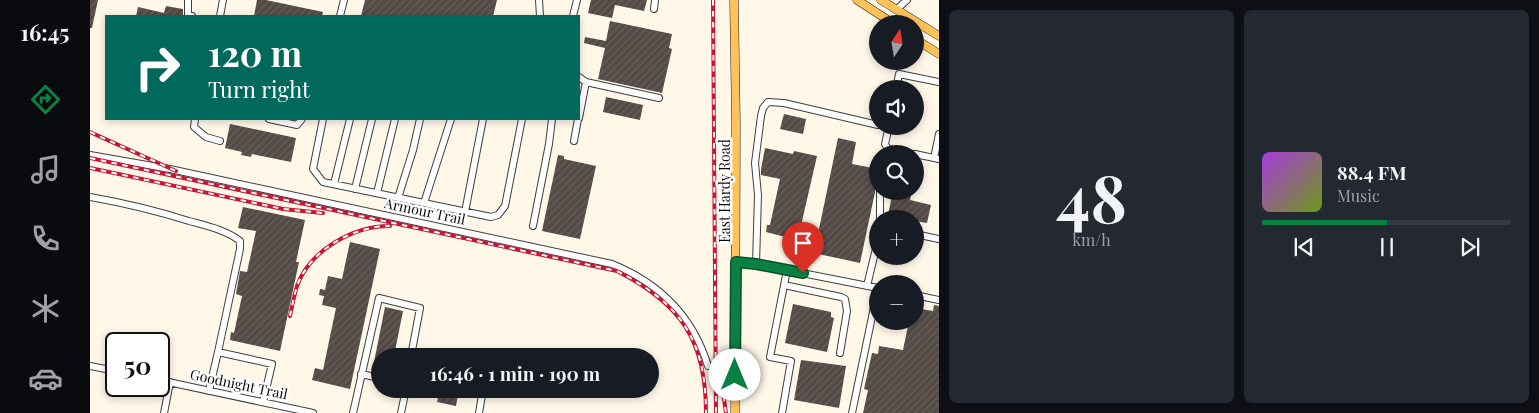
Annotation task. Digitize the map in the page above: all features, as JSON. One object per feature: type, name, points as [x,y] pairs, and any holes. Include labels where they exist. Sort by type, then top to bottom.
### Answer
[{"type":"main road","name":"East Hardy Road","points":[[734,0],[735,413]]},
{"type":"main road","points":[[857,0],[880,15]]},
{"type":"main road","points":[[882,0],[939,36]]},
{"type":"main road","points":[[894,15],[897,9]]},
{"type":"main road","points":[[924,45],[939,54]]},
{"type":"street","points":[[188,0],[188,15]]},
{"type":"street","points":[[220,15],[223,0]]},
{"type":"street","points":[[340,15],[344,0]]},
{"type":"street","points":[[538,0],[538,15]]},
{"type":"street","points":[[573,15],[577,0]]},
{"type":"street","points":[[654,9],[656,0]]},
{"type":"street","points":[[897,9],[907,0]]},
{"type":"street","points":[[898,80],[899,74],[939,82]]},
{"type":"street","points":[[580,78],[586,82],[659,98]]},
{"type":"street","points":[[580,113],[586,82]]},
{"type":"street","points":[[756,264],[758,194],[755,163],[763,108],[768,102],[784,103],[869,123]]},
{"type":"street","points":[[195,120],[194,127],[206,137],[220,141]]},
{"type":"street","points":[[274,120],[297,125],[301,120]]},
{"type":"street","points":[[323,120],[314,169],[324,182],[492,217],[498,215],[505,206],[522,120]]},
{"type":"street","points":[[334,184],[350,120]]},
{"type":"street","points":[[355,189],[372,120]]},
{"type":"street","points":[[377,193],[395,120]]},
{"type":"street","points":[[398,198],[413,150],[420,120]]},
{"type":"street","points":[[424,203],[451,120]]},
{"type":"street","points":[[465,212],[483,120]]},
{"type":"street","points":[[533,226],[552,120]]},
{"type":"street","points":[[574,141],[579,120]]},
{"type":"street","points":[[924,156],[937,158],[939,134]]},
{"type":"street","name":"Armour Trail","points":[[90,155],[170,169],[612,264],[646,281],[670,301],[693,330],[708,366]]},
{"type":"street","points":[[90,197],[126,204],[214,228],[240,241],[240,249],[209,391]]},
{"type":"street","points":[[924,236],[939,239]]},
{"type":"street","points":[[736,262],[756,264],[868,286],[873,265]]},
{"type":"street","points":[[782,413],[791,361],[770,357],[787,270]]},
{"type":"street","points":[[784,285],[845,299],[847,311],[840,353]]},
{"type":"street","points":[[924,297],[939,300]]},
{"type":"street","points":[[353,413],[379,298],[420,308],[413,348]]},
{"type":"street","points":[[852,413],[869,330]]},
{"type":"street","points":[[218,352],[272,364],[263,402]]},
{"type":"street","points":[[90,366],[105,369]]},
{"type":"street","points":[[361,374],[371,376]]},
{"type":"street","name":"Goodnight Trail","points":[[170,382],[263,402],[294,411],[313,413]]},
{"type":"street","points":[[164,413],[167,397]]},
{"type":"street","points":[[401,413],[404,398]]},
{"type":"street","points":[[479,413],[482,398]]},
{"type":"building","points":[[90,0],[98,0],[92,28],[90,28]]},
{"type":"building","points":[[257,0],[266,0],[323,12],[322,15],[254,15]]},
{"type":"building","points":[[365,0],[497,0],[493,15],[361,15]]},
{"type":"building","points":[[591,0],[647,0],[644,11],[615,5],[612,18],[588,13]]},
{"type":"building","points":[[166,6],[183,9],[183,15],[136,15],[138,7],[164,13]]},
{"type":"building","points":[[610,21],[672,34],[669,48],[672,49],[662,93],[598,79],[605,48],[584,43],[585,37],[606,41]]},
{"type":"building","points":[[606,97],[643,105],[640,120],[603,112]]},
{"type":"building","points":[[784,114],[806,119],[803,134],[780,129]]},
{"type":"building","points":[[230,124],[296,138],[291,162],[252,154],[251,157],[241,155],[242,152],[225,148]]},
{"type":"building","points":[[838,138],[856,142],[852,164],[869,167],[869,200],[873,200],[871,210],[869,210],[869,220],[860,263],[814,253]]},
{"type":"building","points":[[765,148],[793,154],[794,151],[817,156],[800,230],[803,231],[801,241],[766,232],[767,225],[770,225],[780,179],[761,175]]},
{"type":"building","points":[[558,155],[564,156],[564,159],[596,166],[580,239],[542,231]]},
{"type":"building","points":[[891,200],[910,200],[931,205],[927,223],[924,222],[924,210],[889,210]]},
{"type":"building","points":[[243,207],[305,220],[296,262],[299,262],[280,351],[230,340],[231,332],[234,333],[242,296],[236,294],[240,271],[247,272],[256,231],[238,228]]},
{"type":"building","points":[[350,242],[380,249],[350,389],[312,380],[315,368],[323,370],[336,308],[322,305],[324,296],[319,295],[320,289],[325,290],[328,276],[342,279]]},
{"type":"building","points":[[793,304],[831,312],[831,317],[834,318],[827,352],[785,343]]},
{"type":"building","points":[[934,305],[939,306],[939,413],[863,413],[868,390],[864,389],[872,353],[878,354],[879,346],[903,350],[907,330],[924,330],[924,310],[933,311]]},
{"type":"building","points":[[385,307],[403,311],[396,348],[377,348]]},
{"type":"building","points":[[801,360],[846,366],[839,408],[794,400]]},
{"type":"building","points":[[438,398],[457,398],[456,406],[437,402]]},
{"type":"railway","points":[[713,0],[716,413]]},
{"type":"railway","points":[[90,132],[176,171]]},
{"type":"railway","points":[[90,158],[617,271],[658,297],[686,327],[695,345],[701,365],[705,387],[706,413]]},
{"type":"railway","points":[[90,168],[283,209],[323,213]]},
{"type":"railway","points":[[290,316],[297,286],[303,273],[322,251],[348,235],[362,230],[390,226]]},
{"type":"railway","points":[[722,385],[726,413]]},
{"type":"route","points":[[735,375],[736,262],[803,273]]}]
